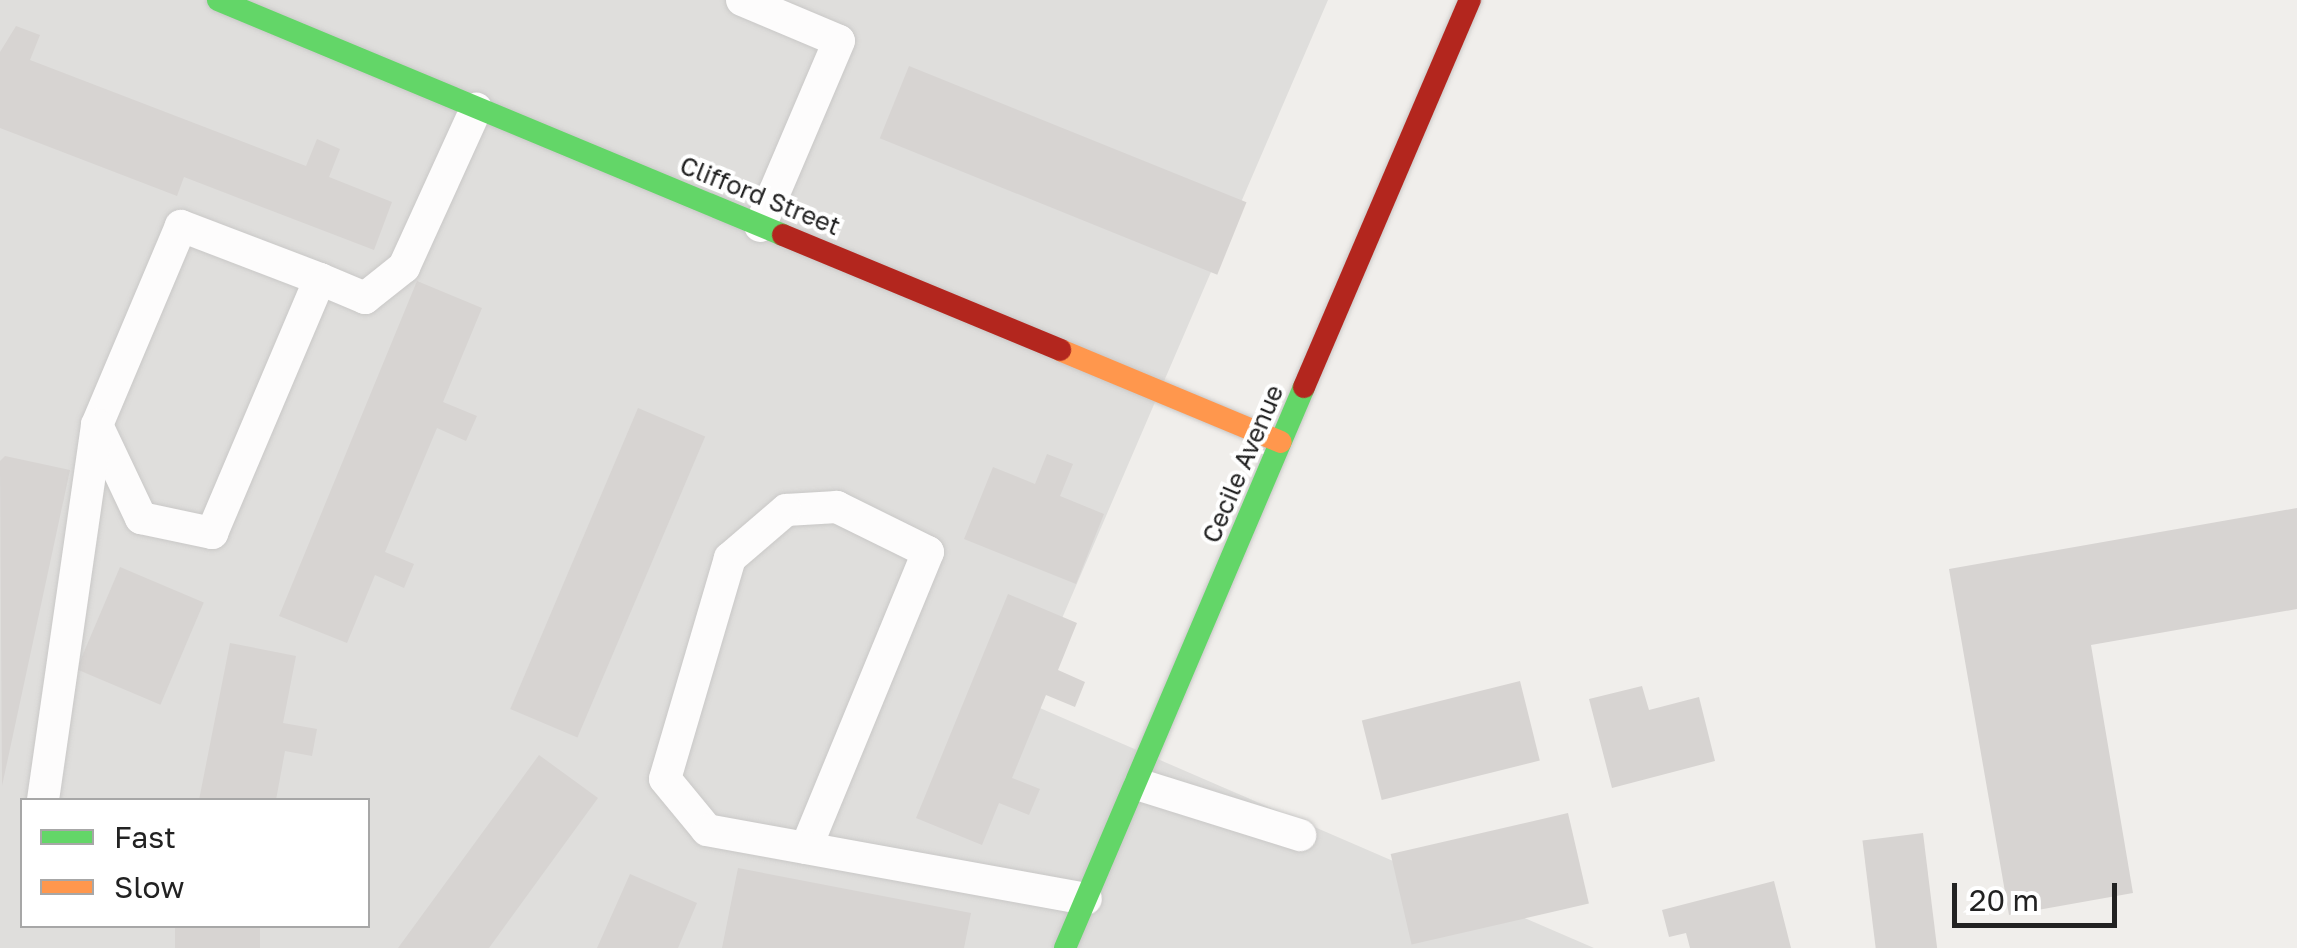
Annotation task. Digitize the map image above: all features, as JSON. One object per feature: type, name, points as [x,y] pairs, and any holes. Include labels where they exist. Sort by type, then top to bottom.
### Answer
[{"type":"street","name":"Clifford Street","points":[[218,0],[1281,442]]},
{"type":"street","name":"Cecile Avenue","points":[[1066,948],[1140,785],[1470,0]]},
{"type":"lane","points":[[291,33],[305,0]]},
{"type":"lane","points":[[742,0],[838,41],[760,226]]},
{"type":"lane","points":[[42,798],[97,426],[181,226],[365,298],[404,267],[476,109]]},
{"type":"lane","points":[[97,426],[141,518],[212,533],[320,279]]},
{"type":"lane","points":[[806,848],[928,552],[837,506],[786,510],[730,558],[665,779],[707,830],[1086,899]]},
{"type":"lane","points":[[1140,785],[1300,836]]},
{"type":"shaded area","points":[[0,0],[1328,0],[1026,702],[1594,948],[0,948]]},
{"type":"building","points":[[16,26],[40,35],[30,60],[306,166],[317,139],[340,149],[329,177],[392,202],[374,250],[184,177],[177,196],[0,128],[0,52]]},
{"type":"building","points":[[909,66],[1246,202],[1217,275],[880,138]]},
{"type":"building","points":[[417,281],[482,308],[443,402],[477,416],[466,441],[437,428],[385,552],[414,564],[404,588],[375,575],[347,643],[279,616]]},
{"type":"building","points":[[638,408],[705,437],[577,738],[510,709]]},
{"type":"building","points":[[1047,454],[1073,464],[1060,496],[1104,514],[1076,584],[964,539],[993,467],[1035,484]]},
{"type":"building","points":[[5,456],[70,470],[2,786],[0,461]]},
{"type":"building","points":[[2297,508],[2297,609],[2091,645],[2133,893],[2009,915],[1949,569]]},
{"type":"building","points":[[120,567],[204,603],[160,705],[77,669]]},
{"type":"building","points":[[1008,594],[1077,623],[1058,670],[1085,682],[1075,707],[1046,695],[1012,778],[1040,789],[1029,815],[999,803],[982,845],[916,818]]},
{"type":"building","points":[[230,643],[296,656],[283,723],[317,729],[312,756],[285,751],[276,798],[199,798]]},
{"type":"building","points":[[1520,681],[1540,761],[1382,800],[1362,720]]},
{"type":"building","points":[[1642,686],[1649,710],[1699,697],[1715,761],[1612,788],[1589,699]]},
{"type":"building","points":[[539,755],[598,798],[489,948],[398,948]]},
{"type":"building","points":[[1568,813],[1589,904],[1412,945],[1391,854]]},
{"type":"building","points":[[1923,833],[1937,948],[1876,948],[1862,840]]},
{"type":"building","points":[[738,868],[971,913],[964,948],[722,948]]},
{"type":"building","points":[[630,874],[697,903],[678,948],[597,948]]},
{"type":"building","points":[[1774,881],[1791,948],[1690,948],[1686,933],[1669,937],[1662,910]]},
{"type":"building","points":[[175,928],[260,928],[260,948],[175,948]]},
{"type":"traffic: fast","points":[[218,0],[783,235]]},
{"type":"traffic: fast","points":[[1065,948],[1304,387]]},
{"type":"traffic: slow","points":[[1060,350],[1281,442]]},
{"type":"traffic: jam","points":[[1304,387],[1470,0]]},
{"type":"traffic: jam","points":[[783,235],[1060,350]]}]
